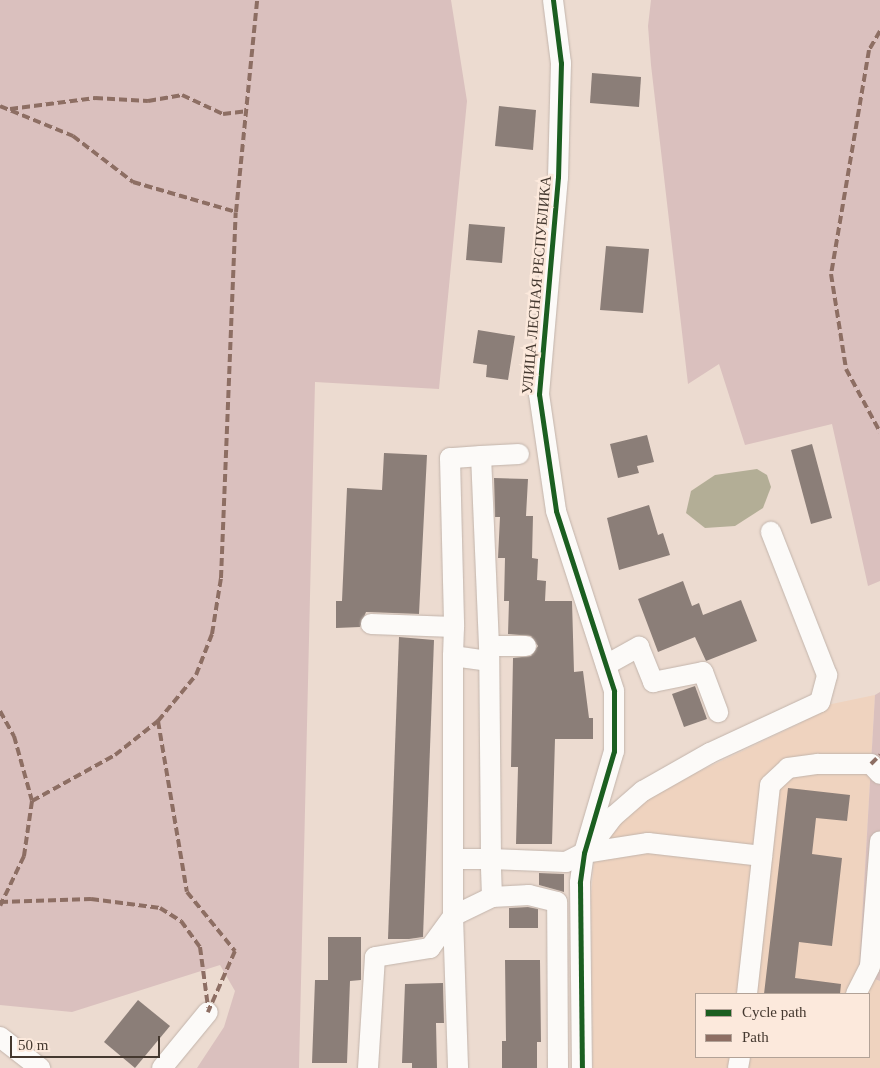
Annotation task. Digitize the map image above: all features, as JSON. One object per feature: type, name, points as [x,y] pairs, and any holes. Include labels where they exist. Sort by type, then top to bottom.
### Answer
[{"type":"street","name":"УЛИЦА ЛЕСНАЯ РЕСПУБЛИКА","points":[[553,0],[561,63],[558,178],[539,394],[556,511],[614,691],[614,751],[584,853],[580,884],[582,1068]]},
{"type":"street","points":[[458,1068],[453,916],[454,627],[450,458],[518,454]]},
{"type":"street","points":[[481,456],[489,654],[492,897]]},
{"type":"street","points":[[584,853],[614,816],[643,792],[710,752],[820,702],[826,675],[771,532]]},
{"type":"street","points":[[371,624],[454,627]]},
{"type":"street","points":[[453,656],[489,654],[526,646]]},
{"type":"street","points":[[606,664],[639,647],[653,682],[703,672],[718,712]]},
{"type":"street","points":[[747,993],[770,785],[788,768],[871,764],[880,774]]},
{"type":"street","points":[[856,993],[870,966],[880,841]]},
{"type":"street","points":[[453,859],[566,862],[584,853],[648,843],[762,856]]},
{"type":"street","points":[[368,1068],[376,957],[430,948],[453,916],[492,897],[529,895],[557,902],[558,1068]]},
{"type":"street","points":[[162,1068],[208,1012]]},
{"type":"street","points":[[0,1036],[40,1068]]},
{"type":"shaded area","points":[[0,0],[451,0],[467,101],[439,389],[315,382],[299,1068],[197,1068],[224,1027],[235,991],[220,965],[72,1012],[0,1005]]},
{"type":"shaded area","points":[[651,0],[880,0],[880,581],[868,586],[832,424],[745,445],[719,364],[688,384],[651,65],[648,26]]},
{"type":"shaded area","points":[[757,469],[767,475],[771,487],[763,508],[735,526],[705,528],[686,513],[691,491],[715,475]]},
{"type":"shaded area","points":[[880,692],[880,981],[859,973],[875,695]]},
{"type":"shaded area","points":[[875,695],[859,973],[880,981],[880,1068],[593,1068],[591,896],[594,863],[604,842],[620,822],[656,792],[799,724],[827,705]]},
{"type":"building","points":[[592,73],[641,77],[639,107],[590,103]]},
{"type":"building","points":[[499,106],[536,110],[533,150],[495,146]]},
{"type":"building","points":[[469,224],[505,227],[502,263],[466,260]]},
{"type":"building","points":[[606,246],[649,249],[643,313],[600,310]]},
{"type":"building","points":[[478,330],[515,336],[508,380],[486,377],[487,365],[473,363]]},
{"type":"building","points":[[647,435],[654,462],[637,466],[639,473],[618,478],[610,444]]},
{"type":"building","points":[[812,444],[832,518],[811,524],[791,450]]},
{"type":"building","points":[[384,453],[427,455],[419,614],[366,612],[360,627],[336,628],[336,601],[342,601],[347,488],[382,490]]},
{"type":"building","points":[[494,478],[528,479],[526,516],[533,516],[532,558],[538,559],[537,580],[546,581],[545,601],[572,601],[574,672],[583,671],[589,718],[593,718],[593,739],[555,739],[552,844],[516,844],[518,767],[511,767],[513,658],[531,656],[538,646],[531,636],[508,634],[509,601],[504,601],[505,558],[498,558],[500,517],[495,517]]},
{"type":"building","points":[[649,505],[658,535],[663,533],[670,555],[619,570],[607,518]]},
{"type":"building","points":[[683,581],[692,606],[699,603],[703,615],[741,600],[757,641],[706,661],[695,637],[658,652],[638,599]]},
{"type":"building","points":[[399,637],[434,640],[423,937],[388,939]]},
{"type":"building","points":[[695,686],[707,719],[684,727],[672,694]]},
{"type":"building","points":[[788,788],[850,795],[847,821],[816,818],[812,854],[842,858],[832,946],[799,942],[795,978],[841,984],[840,993],[764,993]]},
{"type":"building","points":[[539,873],[564,874],[564,892],[539,885]]},
{"type":"building","points":[[528,907],[538,909],[538,928],[509,928],[509,908]]},
{"type":"building","points":[[328,937],[361,937],[361,980],[350,981],[347,1063],[312,1063],[315,980],[328,980]]},
{"type":"building","points":[[505,960],[540,960],[541,1042],[537,1042],[537,1068],[502,1068],[502,1041],[506,1041]]},
{"type":"building","points":[[443,983],[444,1023],[436,1023],[437,1068],[412,1068],[412,1063],[402,1063],[405,984]]},
{"type":"building","points":[[138,1000],[170,1026],[135,1068],[104,1042]]},
{"type":"marked path","points":[[32,801],[115,755],[158,721],[196,675],[212,634],[221,578],[236,212],[257,0]]},
{"type":"marked path","points":[[880,31],[869,50],[831,274],[846,369],[880,432]]},
{"type":"marked path","points":[[10,109],[95,98],[148,101],[182,95],[223,114],[248,111]]},
{"type":"marked path","points":[[0,106],[73,136],[133,182],[236,212]]},
{"type":"marked path","points":[[0,711],[14,736],[32,801],[24,856],[0,906]]},
{"type":"marked path","points":[[158,721],[187,892],[235,951],[208,1012]]},
{"type":"marked path","points":[[871,764],[880,755]]},
{"type":"marked path","points":[[0,902],[91,899],[160,908],[181,921],[200,947],[208,1007]]},
{"type":"cycle path","points":[[553,0],[561,63],[558,177],[539,394],[556,511],[614,691],[614,751],[584,853],[580,883],[582,1068]]}]
